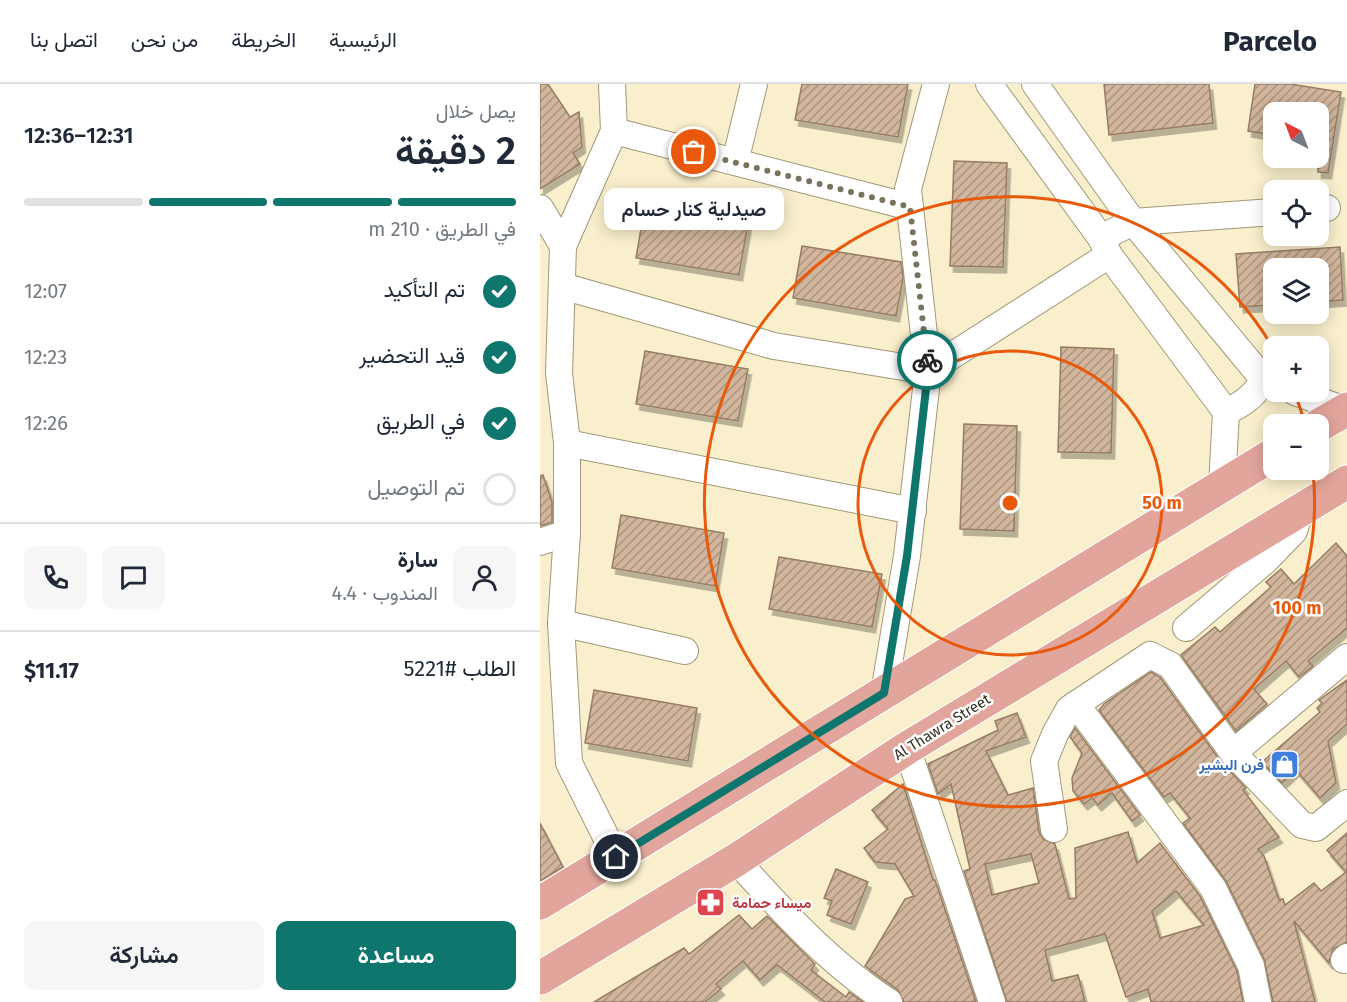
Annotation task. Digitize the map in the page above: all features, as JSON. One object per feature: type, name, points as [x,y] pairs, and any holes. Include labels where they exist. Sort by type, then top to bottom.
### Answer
[{"type":"main road","points":[[540,903],[1263,461]]},
{"type":"main road","name":"Al Thawra Street","points":[[540,978],[736,860],[907,748],[1347,482]]},
{"type":"street","points":[[552,246],[614,131],[612,84]]},
{"type":"street","points":[[735,162],[754,84]]},
{"type":"street","points":[[884,693],[913,511],[928,371],[908,189],[936,84]]},
{"type":"street","points":[[989,84],[1226,412],[1222,486]]},
{"type":"street","points":[[1035,84],[1134,222],[1263,375]]},
{"type":"street","points":[[614,131],[910,207]]},
{"type":"street","points":[[540,208],[562,285],[549,377],[567,443],[567,533],[561,623],[569,763],[616,857]]},
{"type":"street","points":[[562,285],[774,346],[928,371],[1105,247],[1134,222],[1263,213]]},
{"type":"street","points":[[1226,412],[1242,404],[1263,387]]},
{"type":"street","points":[[1313,402],[1337,415]]},
{"type":"street","points":[[567,443],[913,511]]},
{"type":"street","points":[[1186,628],[1266,560],[1294,531],[1301,509]]},
{"type":"street","points":[[540,542],[567,533]]},
{"type":"street","points":[[561,623],[685,651]]},
{"type":"street","points":[[1054,830],[1044,761],[1055,734],[1069,709],[1150,655],[1170,665],[1233,753],[1302,825],[1316,828],[1347,803]]},
{"type":"street","points":[[1233,753],[1347,657]]},
{"type":"street","points":[[1076,704],[1213,888],[1251,966],[1258,1002]]},
{"type":"street","points":[[907,748],[992,1002]]},
{"type":"street","points":[[736,860],[776,905],[854,980],[889,1002]]},
{"type":"building","points":[[540,84],[548,84],[570,117],[579,112],[582,147],[573,153],[580,164],[540,189]]},
{"type":"building","points":[[802,84],[908,84],[898,137],[795,120]]},
{"type":"building","points":[[1104,84],[1209,84],[1213,123],[1109,135]]},
{"type":"building","points":[[1255,84],[1290,84],[1341,92],[1329,167],[1329,102],[1263,102],[1263,133],[1248,131]]},
{"type":"building","points":[[954,161],[1007,163],[1003,267],[950,266]]},
{"type":"building","points":[[1318,168],[1329,168],[1328,173],[1318,172]]},
{"type":"building","points":[[645,205],[748,223],[739,275],[636,258]]},
{"type":"building","points":[[802,246],[901,262],[903,278],[896,316],[793,298]]},
{"type":"building","points":[[1340,247],[1343,300],[1329,301],[1329,258],[1263,258],[1263,306],[1240,307],[1236,254]]},
{"type":"building","points":[[1061,347],[1114,349],[1111,453],[1058,452]]},
{"type":"building","points":[[645,351],[748,369],[738,421],[636,404]]},
{"type":"building","points":[[964,424],[1017,426],[1014,531],[960,529]]},
{"type":"building","points":[[543,475],[552,502],[552,522],[540,526],[540,476]]},
{"type":"building","points":[[621,515],[724,533],[715,586],[612,568]]},
{"type":"building","points":[[1336,543],[1347,556],[1347,628],[1308,661],[1313,666],[1299,677],[1286,661],[1254,689],[1267,704],[1236,731],[1181,655],[1215,627],[1220,632],[1271,587],[1266,582],[1281,569],[1294,584]]},
{"type":"building","points":[[779,557],[882,574],[872,627],[769,609]]},
{"type":"building","points":[[1151,672],[1160,677],[1221,762],[1246,788],[1243,790],[1279,837],[1258,849],[1264,856],[1279,900],[1283,899],[1285,905],[1314,883],[1321,891],[1346,872],[1327,850],[1347,833],[1347,942],[1333,949],[1329,963],[1294,921],[1315,1002],[1273,1002],[1264,959],[1226,881],[1183,823],[1190,818],[1170,793],[1164,797],[1099,710],[1104,704]]},
{"type":"building","points":[[1347,680],[1347,724],[1328,741],[1336,783],[1320,798],[1296,770],[1282,783],[1262,762],[1320,712],[1317,708],[1322,703],[1319,700]]},
{"type":"building","points":[[594,690],[697,708],[688,761],[585,743]]},
{"type":"building","points":[[1017,713],[1026,737],[986,751],[1008,795],[1033,788],[1039,832],[1043,839],[1055,844],[1069,899],[1076,898],[1075,848],[1128,832],[1137,863],[1160,843],[1200,896],[1237,971],[1243,1002],[1151,1002],[1148,989],[1126,997],[1105,934],[1045,950],[1052,981],[1078,975],[1085,1002],[1007,1002],[964,871],[970,869],[951,784],[938,794],[928,764],[998,730],[995,721]],"holes":[[[1031,854],[1039,883],[992,895],[985,864]],[[1176,891],[1204,925],[1160,938],[1152,911]]]},
{"type":"building","points":[[1075,728],[1140,815],[1132,821],[1112,793],[1098,805],[1092,798],[1084,804],[1073,791],[1072,778],[1082,753],[1070,737]]},
{"type":"building","points":[[903,784],[933,880],[935,880],[976,1002],[904,1002],[898,990],[865,966],[905,899],[914,896],[895,864],[875,862],[864,848],[888,829],[872,810]]},
{"type":"building","points":[[540,823],[563,867],[540,881]]},
{"type":"building","points":[[836,869],[868,882],[851,924],[827,915],[832,901],[824,898]]},
{"type":"building","points":[[739,915],[752,929],[767,916],[815,964],[811,970],[846,997],[849,992],[863,1002],[825,1002],[777,965],[760,980],[743,961],[716,984],[721,989],[705,1002],[594,1002],[684,948],[689,954]]},
{"type":"way so far","points":[[694,152],[910,207],[927,360]]},
{"type":"place","name":"صيدلية كنار حسام","points":[[694,152]]},
{"type":"place","name":"فرن البشير","points":[[1285,765]]},
{"type":"place","name":"ميساء حمامة","points":[[711,903]]},
{"type":"route","points":[[616,857],[884,693],[913,511],[928,371],[927,360]]}]
